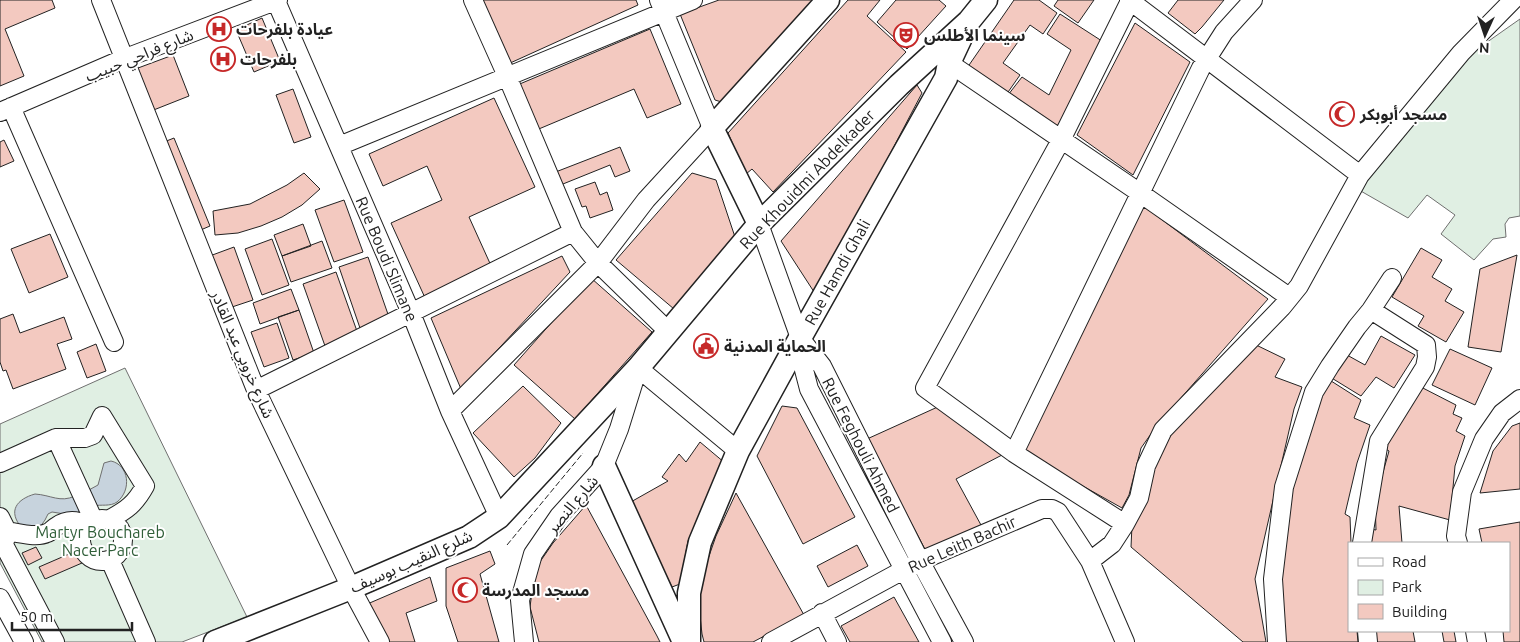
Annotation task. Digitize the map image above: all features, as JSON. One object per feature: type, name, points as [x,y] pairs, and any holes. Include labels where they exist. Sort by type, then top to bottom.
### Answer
[{"type":"main road","points":[[759,224],[712,128],[828,0]]},
{"type":"main road","name":"Rue Khouidmi Abdelkader","points":[[638,368],[759,224],[899,85],[969,21],[986,0]]},
{"type":"main road","name":"Rue Hamdi Ghali","points":[[689,642],[689,593],[700,542],[738,451],[946,78],[949,63],[969,21]]},
{"type":"main road","name":"شلرع النقيب بوسيف","points":[[215,642],[251,635],[351,588],[469,537],[499,517],[638,368]]},
{"type":"main road","points":[[604,466],[684,642]]},
{"type":"street","name":"شارع خروبي عبد القادر","points":[[101,0],[256,390],[351,588],[380,642]]},
{"type":"street","name":"شارع فراحي حبيب","points":[[6,110],[123,59],[277,0]]},
{"type":"street","name":"Rue Boudi Slimane","points":[[277,0],[450,411],[499,517]]},
{"type":"street","points":[[473,0],[573,232],[598,263],[669,332]]},
{"type":"street","points":[[339,146],[507,76],[661,6],[693,0]]},
{"type":"street","points":[[1126,524],[1014,453],[926,388],[1061,140],[1129,0],[1360,175]]},
{"type":"street","points":[[1014,453],[1207,59],[1224,32],[1253,0]]},
{"type":"street","points":[[1125,642],[1090,562],[1112,544],[1126,524],[1139,498],[1146,466],[1163,430],[1282,307],[1299,286],[1360,175],[1461,53],[1513,0]]},
{"type":"street","points":[[450,411],[598,263],[646,200],[712,128],[661,6]]},
{"type":"street","points":[[949,63],[1289,297]]},
{"type":"street","points":[[6,110],[114,342]]},
{"type":"street","points":[[759,224],[800,338]]},
{"type":"street","points":[[256,390],[573,232]]},
{"type":"street","points":[[1277,642],[1273,578],[1284,487],[1314,392],[1392,278]]},
{"type":"street","points":[[1362,542],[1379,441],[1425,367],[1427,357],[1426,346],[1371,310]]},
{"type":"street","name":"Rue Feghouli Ahmed","points":[[800,338],[822,366],[920,561],[964,642]]},
{"type":"street","name":"Rue Feghouli Ahmed","points":[[800,338],[803,366],[809,388],[942,642]]},
{"type":"street","points":[[638,368],[738,451]]},
{"type":"street","name":"شارع النصر","points":[[524,642],[520,600],[533,554],[559,516],[604,466],[619,429],[638,368]]},
{"type":"street","points":[[1458,542],[1456,536],[1462,492],[1484,439],[1502,413],[1520,399]]},
{"type":"street","points":[[0,463],[56,438],[85,438],[93,435],[102,416],[145,486],[137,500],[103,520],[83,531],[81,545],[84,552],[96,561],[110,560],[117,556],[121,550],[123,536],[103,520],[70,467],[56,438]]},
{"type":"street","name":"Rue Leith Bachir","points":[[771,642],[920,561],[1042,509],[1052,509],[1058,512],[1090,562]]},
{"type":"street","points":[[55,642],[4,545],[4,524],[26,535],[46,534],[57,525],[68,521],[103,520]]},
{"type":"street","points":[[110,560],[144,642]]},
{"type":"street","points":[[0,598],[24,642]]},
{"type":"street","points":[[822,614],[837,642]]},
{"type":"green space","points":[[1520,19],[1520,216],[1509,218],[1505,224],[1506,237],[1493,239],[1474,260],[1441,234],[1455,215],[1427,195],[1408,218],[1359,190],[1463,59]]},
{"type":"green space","name":"Martyr Bouchareb Nacer Parc","points":[[125,368],[247,617],[182,642],[42,642],[0,563],[0,424]]},
{"type":"shaded area","points":[[111,461],[122,467],[125,473],[125,491],[122,497],[114,504],[94,506],[87,491],[98,485],[104,463]]},
{"type":"shaded area","points":[[35,494],[60,499],[75,496],[82,511],[71,515],[52,512],[48,514],[40,527],[22,528],[15,516],[16,506],[23,499]]},
{"type":"building","points":[[0,0],[52,0],[55,8],[5,29],[24,76],[0,86]]},
{"type":"building","points":[[478,0],[636,0],[638,5],[508,64]]},
{"type":"building","points":[[719,0],[817,0],[725,103],[715,100],[680,14]]},
{"type":"building","points":[[848,0],[880,0],[867,16],[906,52],[773,192],[752,169],[746,174],[728,133]]},
{"type":"building","name":"سينما الأطلس","points":[[896,0],[939,0],[946,6],[907,49],[877,22]]},
{"type":"building","points":[[1014,0],[1039,0],[1057,13],[1043,34],[1030,25],[1003,63],[1020,75],[1006,95],[967,68]]},
{"type":"building","points":[[1058,0],[1094,0],[1078,23],[1054,6]]},
{"type":"building","points":[[1178,0],[1224,0],[1195,34],[1168,13]]},
{"type":"building","points":[[1060,14],[1105,43],[1059,131],[1008,95],[1022,77],[1049,95],[1071,50],[1047,34]]},
{"type":"building","points":[[262,18],[280,61],[254,72],[236,30]]},
{"type":"building","points":[[1135,23],[1190,62],[1133,175],[1077,135]]},
{"type":"building","points":[[650,29],[681,104],[647,118],[634,89],[534,131],[515,86]]},
{"type":"building","points":[[173,55],[189,96],[146,113],[130,71]]},
{"type":"building","points":[[917,85],[922,93],[816,295],[781,241]]},
{"type":"building","points":[[293,89],[311,137],[294,143],[276,95]]},
{"type":"building","points":[[494,98],[535,187],[469,217],[493,270],[426,300],[391,223],[442,200],[427,166],[383,186],[369,154]]},
{"type":"building","points":[[174,138],[210,226],[196,232],[159,144]]},
{"type":"building","points":[[4,140],[14,161],[0,167],[0,142]]},
{"type":"building","points":[[620,147],[630,171],[615,177],[610,165],[558,186],[553,173]]},
{"type":"building","points":[[304,173],[320,189],[302,205],[282,217],[261,226],[238,233],[215,235],[213,211],[250,204],[287,185]]},
{"type":"building","points":[[692,173],[716,180],[735,237],[674,309],[616,260]]},
{"type":"building","points":[[595,182],[600,195],[607,192],[613,210],[590,218],[586,206],[582,207],[575,189]]},
{"type":"building","points":[[344,200],[363,252],[334,262],[315,210]]},
{"type":"building","points":[[1141,204],[1268,299],[1158,424],[1141,448],[1129,495],[1122,508],[1022,452]]},
{"type":"building","points":[[303,224],[311,246],[282,256],[274,235]]},
{"type":"building","points":[[50,234],[68,277],[29,293],[11,249]]},
{"type":"building","points":[[272,239],[289,285],[262,295],[245,249]]},
{"type":"building","points":[[322,241],[332,268],[291,282],[282,256]]},
{"type":"building","points":[[234,247],[253,300],[226,309],[207,257]]},
{"type":"building","points":[[1421,248],[1442,260],[1432,277],[1452,289],[1445,301],[1464,312],[1446,342],[1418,326],[1424,316],[1392,297]]},
{"type":"building","points":[[1517,255],[1501,352],[1468,347],[1480,269]]},
{"type":"building","points":[[562,256],[570,272],[461,389],[431,318]]},
{"type":"building","points":[[368,257],[390,320],[361,331],[339,267]]},
{"type":"building","points":[[336,272],[358,334],[325,346],[303,284]]},
{"type":"building","points":[[591,278],[652,332],[575,419],[514,365]]},
{"type":"building","points":[[291,289],[299,310],[260,324],[253,303]]},
{"type":"building","points":[[299,310],[314,353],[293,360],[278,317]]},
{"type":"building","points":[[13,314],[20,333],[64,317],[72,339],[57,344],[66,369],[13,389],[6,370],[3,371],[0,362],[0,319]]},
{"type":"building","points":[[277,323],[289,358],[264,367],[251,332]]},
{"type":"building","points":[[1381,336],[1415,355],[1394,388],[1376,377],[1361,396],[1330,377],[1347,355],[1365,365]]},
{"type":"building","points":[[1252,343],[1285,359],[1275,377],[1302,387],[1294,409],[1255,579],[1266,642],[1243,642],[1131,547],[1132,525],[1166,433]]},
{"type":"building","points":[[96,344],[106,371],[87,378],[77,352]]},
{"type":"building","points":[[1450,349],[1492,368],[1475,405],[1432,385]]},
{"type":"building","points":[[1328,379],[1361,400],[1354,418],[1370,425],[1357,463],[1345,514],[1350,517],[1351,542],[1348,542],[1348,632],[1357,632],[1358,642],[1284,642],[1275,579],[1305,426]]},
{"type":"building","points":[[1417,385],[1456,405],[1453,414],[1462,418],[1456,431],[1465,436],[1455,466],[1450,520],[1399,506],[1402,542],[1367,542],[1366,528],[1376,530],[1375,501],[1389,451],[1381,446]]},
{"type":"building","points":[[523,386],[561,423],[535,458],[514,477],[473,433]]},
{"type":"building","points":[[942,405],[1002,455],[956,479],[981,525],[927,553],[867,439]]},
{"type":"building","points":[[782,406],[797,408],[855,517],[803,544],[757,456]]},
{"type":"building","points":[[1520,423],[1520,489],[1480,493],[1493,451],[1512,426]]},
{"type":"building","points":[[700,442],[725,463],[688,541],[680,584],[672,587],[629,503],[668,481],[662,477],[679,454],[686,462]]},
{"type":"building","points":[[736,493],[804,615],[753,642],[704,642],[699,607],[701,579],[716,536]]},
{"type":"building","points":[[586,505],[660,642],[539,642],[530,607],[535,569],[553,543]]},
{"type":"building","points":[[1520,522],[1520,642],[1504,642],[1503,632],[1510,632],[1510,542],[1482,542],[1479,529]]},
{"type":"building","points":[[857,545],[868,566],[828,587],[817,566]]},
{"type":"building","points":[[36,547],[42,558],[28,565],[22,553]]},
{"type":"building","points":[[76,551],[82,563],[45,579],[39,567]]},
{"type":"building","name":"مسجد المدرسة","points":[[490,551],[495,564],[480,574],[499,642],[458,642],[446,606],[446,568]]},
{"type":"building","points":[[430,577],[437,601],[406,613],[415,642],[384,642],[365,605]]},
{"type":"building","points":[[894,597],[919,642],[850,642],[841,626]]},
{"type":"building","points":[[1372,632],[1413,632],[1415,642],[1374,642]]},
{"type":"building","points":[[1442,632],[1454,632],[1456,642],[1444,642]]},
{"type":"fence","points":[[507,545],[583,453]]},
{"type":"place","name":"عيادة بلفرحات","points":[[219,29]]},
{"type":"place","name":"سينما الأطلس","points":[[906,35]]},
{"type":"place","name":"بلفرحات","points":[[223,59]]},
{"type":"place","name":"مسجد أبوبكر","points":[[1342,114]]},
{"type":"place","name":"الحماية المدنية","points":[[706,346]]},
{"type":"place","name":"مسجد المدرسة","points":[[465,590]]}]
